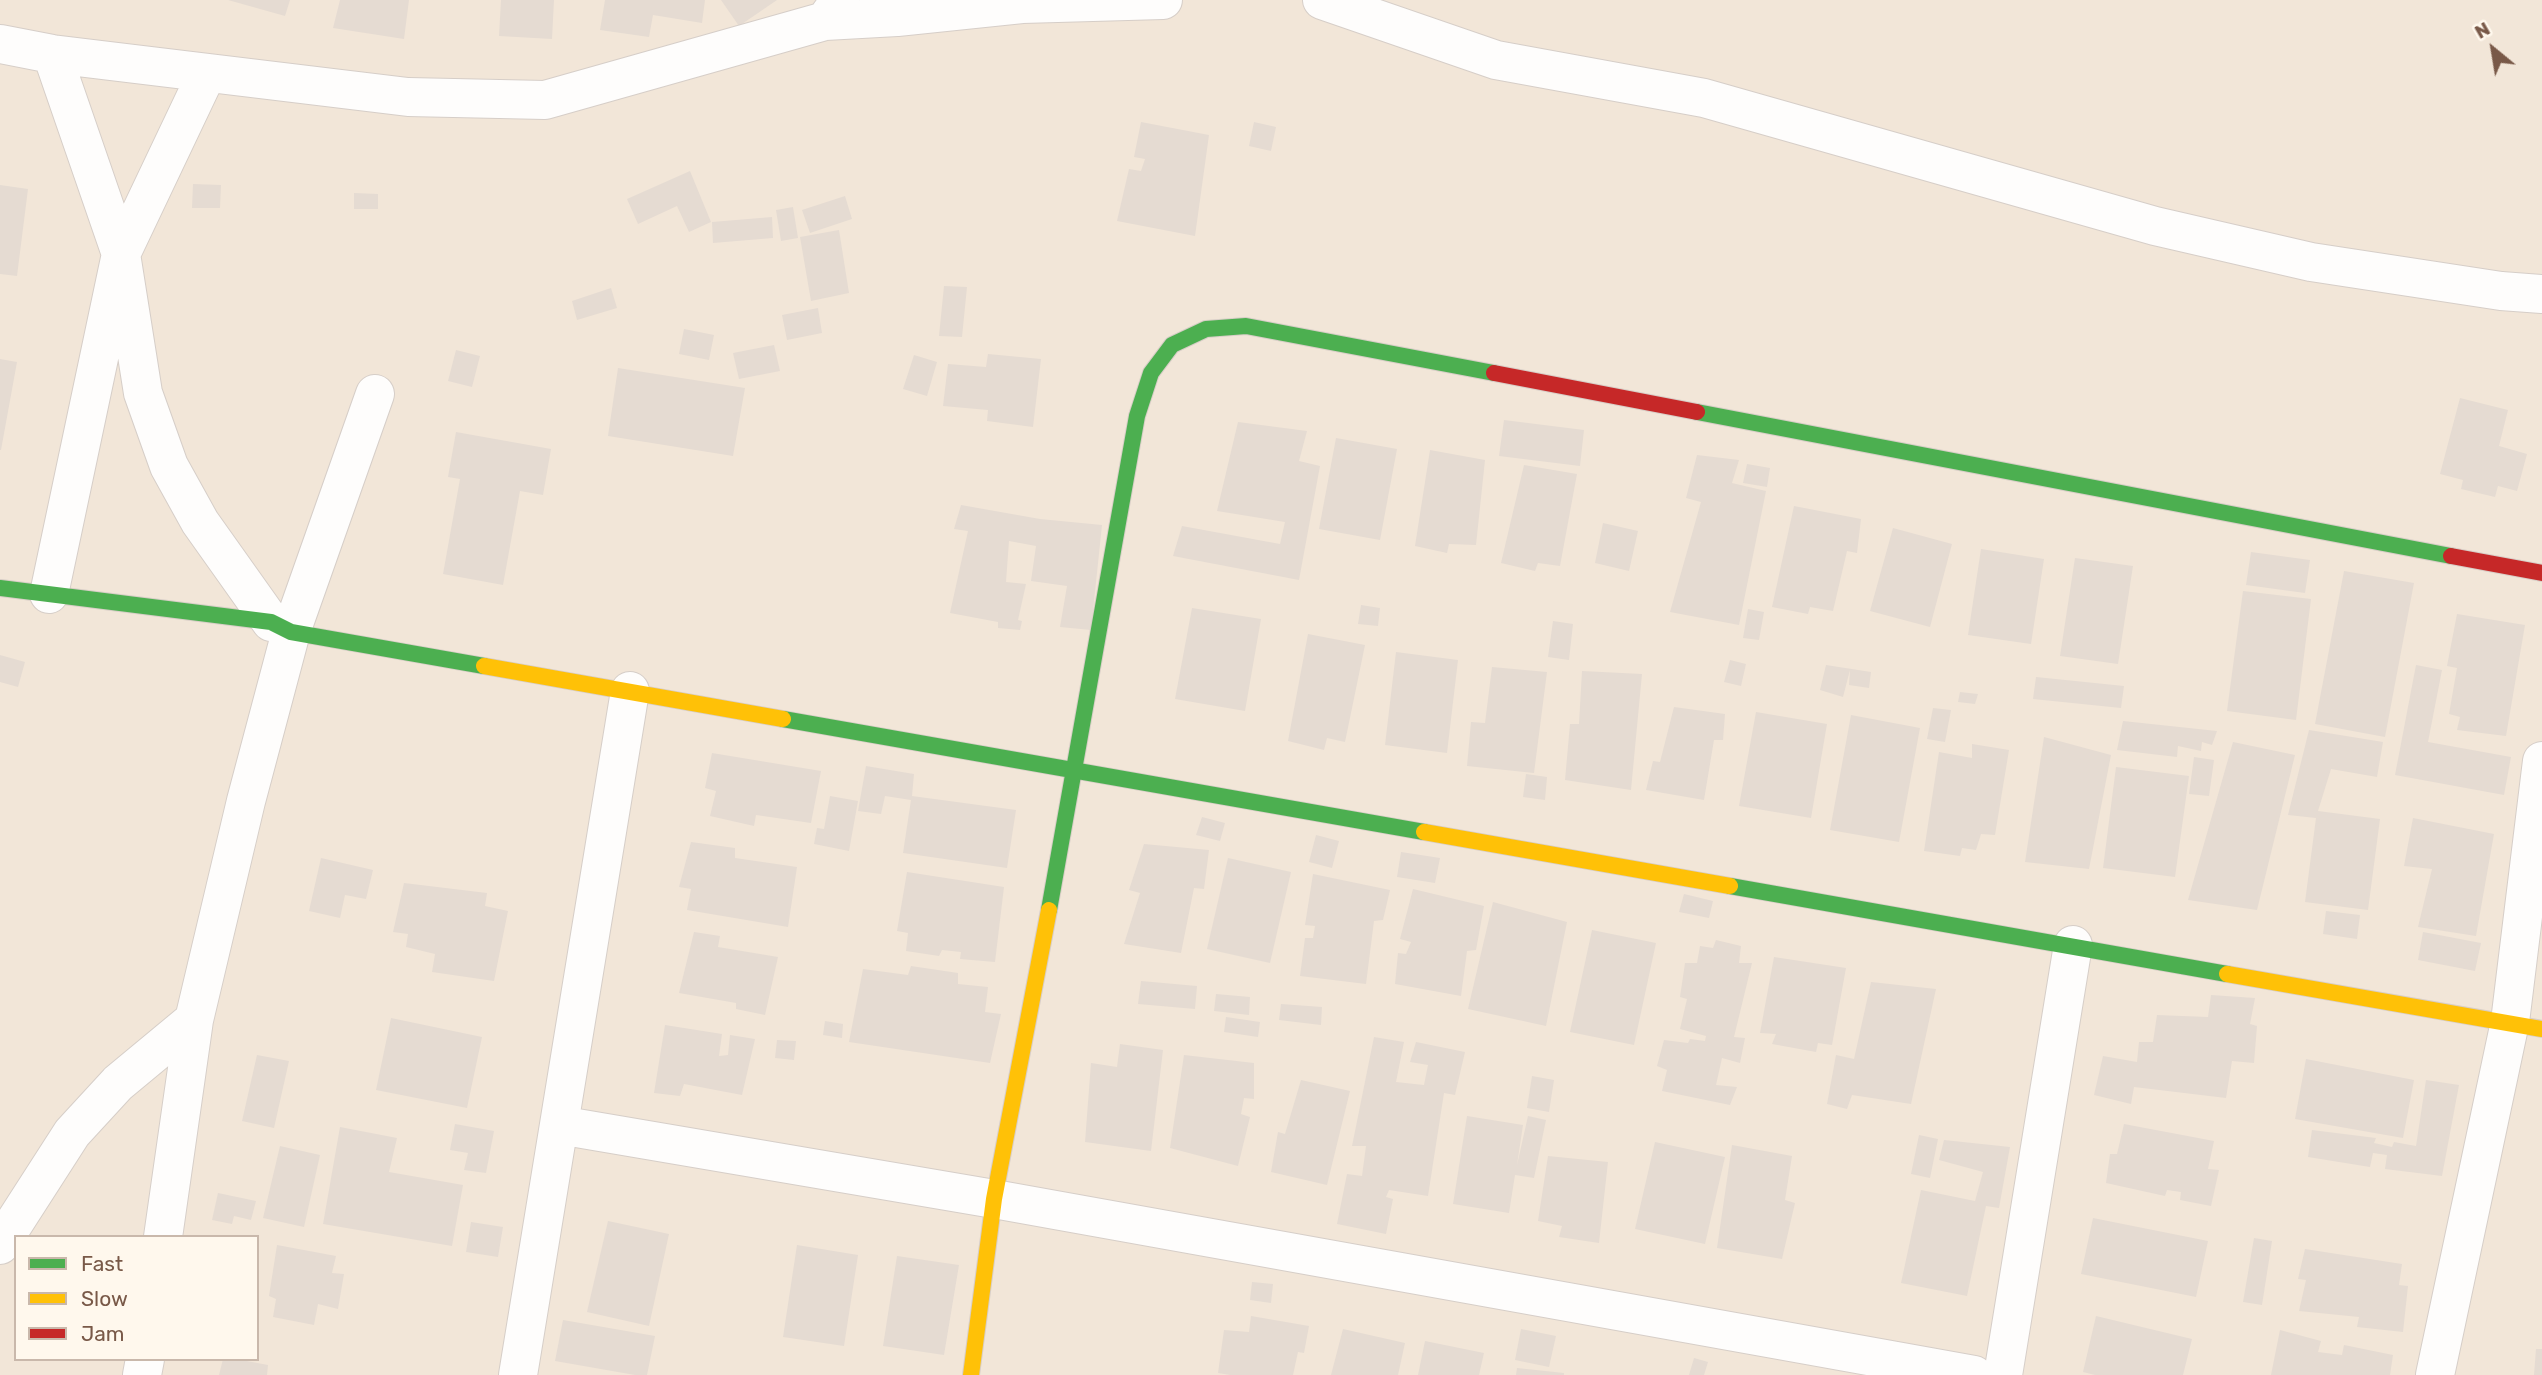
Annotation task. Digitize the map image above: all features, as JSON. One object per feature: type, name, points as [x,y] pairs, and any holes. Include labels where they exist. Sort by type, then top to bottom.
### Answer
[{"type":"street","points":[[0,44],[52,54],[408,97],[545,100],[832,10],[897,17],[1021,4],[1163,0]]},
{"type":"street","points":[[1322,0],[1496,60],[1704,98],[2155,226],[2311,262],[2542,294]]},
{"type":"street","points":[[52,54],[121,254],[143,393],[169,466],[200,522],[281,627]]},
{"type":"street","points":[[49,594],[121,254],[207,74]]},
{"type":"street","points":[[971,1375],[994,1199],[1076,769],[1137,416],[1151,373],[1172,345],[1206,329],[1246,326],[1260,328],[2542,573]]},
{"type":"street","points":[[163,1235],[194,1020],[246,802],[281,627],[375,394]]},
{"type":"street","points":[[0,588],[281,627],[2526,1025]]},
{"type":"street","points":[[518,1375],[630,691]]},
{"type":"street","points":[[2435,1375],[2526,1025],[2542,761]]},
{"type":"street","points":[[2003,1375],[2073,945]]},
{"type":"street","points":[[0,1245],[72,1133],[118,1083],[194,1020]]},
{"type":"street","points":[[559,1125],[994,1199],[1974,1375]]},
{"type":"shaded area","points":[[0,0],[2542,0],[2542,1375],[0,1375]]},
{"type":"building","points":[[228,0],[290,0],[285,16]]},
{"type":"building","points":[[340,0],[409,0],[404,39],[333,28]]},
{"type":"building","points":[[501,0],[554,0],[552,39],[499,36]]},
{"type":"building","points":[[605,0],[705,0],[702,23],[653,15],[649,37],[600,30]]},
{"type":"building","points":[[721,0],[777,0],[739,26]]},
{"type":"building","points":[[1141,122],[1209,135],[1195,236],[1117,221],[1129,169],[1141,171],[1145,159],[1134,157]]},
{"type":"building","points":[[1254,122],[1276,127],[1271,151],[1249,146]]},
{"type":"building","points":[[690,171],[711,222],[689,232],[677,206],[638,224],[627,199]]},
{"type":"building","points":[[193,184],[221,185],[220,208],[192,208]]},
{"type":"building","points":[[0,185],[28,189],[17,276],[0,274]]},
{"type":"building","points":[[354,193],[378,194],[378,209],[354,209]]},
{"type":"building","points":[[845,196],[852,219],[810,233],[802,210]]},
{"type":"building","points":[[793,207],[798,238],[781,241],[776,210]]},
{"type":"building","points":[[772,217],[773,238],[713,243],[712,222]]},
{"type":"building","points":[[839,230],[849,293],[811,301],[800,237]]},
{"type":"building","points":[[944,286],[967,287],[962,337],[939,336]]},
{"type":"building","points":[[611,288],[617,308],[577,320],[572,301]]},
{"type":"building","points":[[818,308],[822,333],[787,340],[782,315]]},
{"type":"building","points":[[684,329],[714,335],[709,360],[679,354]]},
{"type":"building","points":[[774,345],[780,371],[739,379],[733,353]]},
{"type":"building","points":[[456,350],[480,356],[472,387],[448,381]]},
{"type":"building","points":[[988,354],[1041,359],[1033,427],[987,421],[988,410],[943,406],[948,364],[986,367]]},
{"type":"building","points":[[914,355],[937,362],[927,396],[903,389]]},
{"type":"building","points":[[0,359],[17,362],[1,450],[0,450]]},
{"type":"building","points":[[618,368],[745,388],[733,456],[608,436]]},
{"type":"building","points":[[2460,398],[2508,410],[2499,446],[2527,454],[2517,491],[2498,486],[2495,497],[2461,489],[2463,480],[2440,474]]},
{"type":"building","points":[[1504,420],[1584,430],[1580,466],[1499,456]]},
{"type":"building","points":[[1238,422],[1307,431],[1299,461],[1320,466],[1299,580],[1173,556],[1182,526],[1280,544],[1285,522],[1217,511]]},
{"type":"building","points":[[456,432],[551,449],[543,495],[520,491],[503,585],[443,574],[460,479],[448,477]]},
{"type":"building","points":[[1336,438],[1397,449],[1380,540],[1319,529]]},
{"type":"building","points":[[1430,450],[1485,460],[1476,545],[1449,544],[1447,553],[1415,546]]},
{"type":"building","points":[[1697,455],[1739,460],[1732,483],[1766,491],[1739,625],[1670,612],[1701,502],[1686,498]]},
{"type":"building","points":[[1747,464],[1770,468],[1767,487],[1743,483]]},
{"type":"building","points":[[1524,465],[1577,474],[1560,566],[1538,563],[1535,571],[1501,563]]},
{"type":"building","points":[[961,505],[1040,519],[1102,525],[1091,630],[1060,627],[1067,586],[1031,581],[1036,546],[1009,541],[1006,582],[1026,584],[1018,620],[1022,621],[1020,630],[998,628],[998,622],[950,613],[968,531],[954,529]]},
{"type":"building","points":[[1794,506],[1861,519],[1857,553],[1847,551],[1833,611],[1810,607],[1808,614],[1772,607]]},
{"type":"building","points":[[1603,523],[1638,531],[1629,571],[1595,563]]},
{"type":"building","points":[[1893,528],[1952,544],[1930,627],[1870,611]]},
{"type":"building","points":[[1981,549],[2044,559],[2031,644],[1968,635]]},
{"type":"building","points":[[2251,552],[2310,560],[2305,593],[2246,585]]},
{"type":"building","points":[[2075,558],[2133,566],[2118,664],[2060,656]]},
{"type":"building","points":[[2344,571],[2414,583],[2385,737],[2315,724]]},
{"type":"building","points":[[2243,591],[2311,599],[2296,720],[2227,711]]},
{"type":"building","points":[[1361,605],[1380,608],[1378,626],[1358,624]]},
{"type":"building","points":[[1192,608],[1261,619],[1245,711],[1175,699]]},
{"type":"building","points":[[1748,609],[1764,612],[1759,640],[1743,638]]},
{"type":"building","points":[[2457,614],[2525,625],[2506,736],[2457,730],[2460,717],[2449,714],[2457,668],[2447,666]]},
{"type":"building","points":[[1553,621],[1573,624],[1569,660],[1548,657]]},
{"type":"building","points":[[1308,634],[1365,645],[1345,742],[1327,738],[1324,750],[1288,741]]},
{"type":"building","points":[[1396,652],[1458,660],[1447,753],[1385,745]]},
{"type":"building","points":[[0,655],[25,662],[18,687],[0,682]]},
{"type":"building","points":[[1730,660],[1746,664],[1741,686],[1724,682]]},
{"type":"building","points":[[1826,665],[1871,672],[1869,688],[1849,685],[1850,670],[1843,697],[1820,690]]},
{"type":"building","points":[[2416,665],[2442,670],[2428,742],[2511,757],[2504,795],[2395,775]]},
{"type":"building","points":[[1492,667],[1547,672],[1534,773],[1467,766],[1471,722],[1485,723]]},
{"type":"building","points":[[1582,671],[1642,674],[1631,790],[1565,780],[1570,724],[1579,724]]},
{"type":"building","points":[[2036,677],[2124,686],[2121,708],[2033,699]]},
{"type":"building","points":[[1960,692],[1978,694],[1975,704],[1958,702]]},
{"type":"building","points":[[1674,707],[1725,714],[1723,740],[1714,740],[1704,800],[1646,790],[1653,761],[1660,762]]},
{"type":"building","points":[[1933,708],[1951,710],[1945,742],[1927,739]]},
{"type":"building","points":[[1756,712],[1827,724],[1811,818],[1739,806]]},
{"type":"building","points":[[1851,715],[1920,728],[1899,842],[1830,830]]},
{"type":"building","points":[[2123,721],[2217,731],[2212,745],[2202,742],[2201,751],[2178,746],[2177,757],[2117,750]]},
{"type":"building","points":[[2309,730],[2383,742],[2377,777],[2331,769],[2318,811],[2380,819],[2368,910],[2305,902],[2316,818],[2288,815]]},
{"type":"building","points":[[2044,737],[2111,755],[2089,869],[2025,862]]},
{"type":"building","points":[[2233,742],[2295,755],[2257,910],[2188,900]]},
{"type":"building","points":[[1972,744],[2009,750],[1995,835],[1981,834],[1976,850],[1962,848],[1960,856],[1924,851],[1939,752],[1972,758]]},
{"type":"building","points":[[712,753],[821,771],[811,823],[756,815],[754,826],[710,816],[716,791],[705,788]]},
{"type":"building","points":[[2194,757],[2214,760],[2209,796],[2189,794]]},
{"type":"building","points":[[866,766],[914,774],[912,796],[1016,810],[1007,868],[903,853],[911,800],[885,796],[881,814],[858,811]]},
{"type":"building","points":[[2116,767],[2189,776],[2175,877],[2103,868]]},
{"type":"building","points":[[1526,774],[1547,777],[1545,800],[1523,797]]},
{"type":"building","points":[[830,796],[858,801],[849,851],[814,844],[817,828],[824,829]]},
{"type":"building","points":[[1202,817],[1225,823],[1220,841],[1196,835]]},
{"type":"building","points":[[2413,818],[2494,834],[2476,936],[2418,927],[2432,869],[2404,866]]},
{"type":"building","points":[[1316,835],[1339,841],[1332,868],[1309,862]]},
{"type":"building","points":[[691,842],[735,848],[735,858],[797,867],[788,927],[687,910],[691,889],[679,887]]},
{"type":"building","points":[[1144,844],[1209,850],[1204,889],[1194,888],[1181,953],[1124,944],[1140,893],[1129,890]]},
{"type":"building","points":[[1401,852],[1440,858],[1435,883],[1397,877]]},
{"type":"building","points":[[321,858],[373,870],[366,899],[345,895],[340,918],[309,911]]},
{"type":"building","points":[[1228,858],[1291,872],[1270,963],[1207,949]]},
{"type":"building","points":[[907,872],[1004,887],[995,962],[960,959],[961,952],[942,950],[939,956],[906,951],[908,933],[897,931]]},
{"type":"building","points":[[1313,874],[1390,890],[1383,920],[1374,921],[1366,984],[1300,976],[1305,938],[1313,938],[1315,926],[1305,925]]},
{"type":"building","points":[[404,883],[487,893],[485,906],[508,911],[494,981],[432,972],[435,954],[406,947],[408,934],[393,932]]},
{"type":"building","points":[[1413,889],[1484,906],[1476,950],[1467,951],[1461,996],[1395,984],[1398,953],[1406,954],[1411,942],[1400,939]]},
{"type":"building","points":[[1684,894],[1713,901],[1709,918],[1679,912]]},
{"type":"building","points":[[1493,902],[1567,922],[1546,1026],[1468,1009]]},
{"type":"building","points":[[2326,911],[2360,915],[2357,939],[2323,934]]},
{"type":"building","points":[[1592,930],[1656,943],[1634,1045],[1570,1032]]},
{"type":"building","points":[[694,932],[720,936],[718,947],[778,957],[765,1015],[736,1009],[736,1003],[679,993]]},
{"type":"building","points":[[2423,932],[2481,943],[2475,971],[2418,960]]},
{"type":"building","points":[[1716,940],[1741,946],[1739,963],[1752,963],[1734,1037],[1745,1038],[1740,1063],[1722,1058],[1716,1085],[1737,1087],[1730,1105],[1662,1091],[1667,1070],[1657,1066],[1664,1040],[1688,1043],[1690,1039],[1705,1041],[1706,1036],[1680,1029],[1687,999],[1680,997],[1685,963],[1697,963],[1700,946],[1713,948]]},
{"type":"building","points":[[1774,957],[1846,968],[1832,1045],[1818,1043],[1816,1052],[1772,1044],[1776,1034],[1760,1033]]},
{"type":"building","points":[[911,966],[958,973],[958,984],[988,987],[985,1012],[1001,1014],[990,1063],[849,1042],[863,969],[908,975]]},
{"type":"building","points":[[1141,981],[1197,986],[1195,1009],[1138,1004]]},
{"type":"building","points":[[1871,982],[1936,989],[1911,1104],[1852,1095],[1847,1109],[1827,1104],[1836,1055],[1854,1059]]},
{"type":"building","points":[[1216,994],[1250,997],[1249,1015],[1214,1011]]},
{"type":"building","points":[[2211,995],[2255,998],[2250,1024],[2257,1026],[2254,1063],[2232,1061],[2226,1098],[2134,1087],[2131,1104],[2094,1095],[2103,1056],[2137,1062],[2139,1042],[2153,1042],[2157,1015],[2208,1017]]},
{"type":"building","points":[[1281,1004],[1322,1007],[1321,1025],[1279,1020]]},
{"type":"building","points":[[1226,1017],[1260,1022],[1258,1037],[1224,1032]]},
{"type":"building","points":[[391,1018],[482,1037],[467,1108],[376,1090]]},
{"type":"building","points":[[825,1021],[843,1024],[842,1038],[823,1035]]},
{"type":"building","points":[[665,1025],[722,1034],[719,1056],[728,1055],[730,1035],[755,1039],[742,1095],[684,1084],[680,1096],[654,1093]]},
{"type":"building","points":[[1374,1037],[1404,1042],[1396,1082],[1424,1085],[1428,1065],[1410,1062],[1416,1042],[1465,1052],[1455,1095],[1444,1093],[1428,1196],[1389,1190],[1386,1197],[1393,1199],[1386,1234],[1337,1224],[1347,1174],[1362,1176],[1366,1146],[1352,1146]]},
{"type":"building","points":[[777,1040],[796,1041],[794,1060],[775,1058]]},
{"type":"building","points":[[1120,1044],[1163,1050],[1151,1151],[1085,1142],[1091,1063],[1117,1067]]},
{"type":"building","points":[[257,1055],[289,1061],[274,1128],[242,1121]]},
{"type":"building","points":[[1184,1055],[1254,1063],[1254,1099],[1244,1098],[1241,1114],[1250,1117],[1238,1166],[1170,1148]]},
{"type":"building","points":[[2306,1059],[2414,1080],[2403,1138],[2295,1119]]},
{"type":"building","points":[[1532,1076],[1554,1080],[1549,1112],[1527,1108]]},
{"type":"building","points":[[1301,1080],[1350,1091],[1327,1185],[1271,1172],[1278,1132],[1285,1134]]},
{"type":"building","points":[[2426,1080],[2459,1085],[2442,1176],[2385,1169],[2387,1155],[2373,1153],[2370,1167],[2308,1157],[2312,1130],[2376,1138],[2374,1143],[2392,1147],[2394,1142],[2416,1146]]},
{"type":"building","points":[[1467,1116],[1523,1125],[1517,1165],[1528,1116],[1546,1120],[1534,1178],[1515,1175],[1509,1213],[1453,1204]]},
{"type":"building","points":[[455,1124],[494,1131],[486,1173],[464,1170],[468,1153],[450,1150]]},
{"type":"building","points":[[2124,1124],[2214,1141],[2208,1169],[2219,1170],[2211,1206],[2180,1200],[2181,1192],[2167,1190],[2165,1196],[2106,1183],[2110,1154],[2117,1154]]},
{"type":"building","points":[[340,1127],[397,1138],[389,1172],[463,1185],[452,1246],[323,1224]]},
{"type":"building","points":[[1919,1135],[1938,1139],[1930,1178],[1911,1174]]},
{"type":"building","points":[[1944,1140],[2010,1147],[1999,1208],[1986,1206],[1967,1296],[1901,1283],[1921,1190],[1975,1201],[1983,1172],[1939,1160]]},
{"type":"building","points":[[1655,1142],[1725,1157],[1705,1244],[1635,1229]]},
{"type":"building","points":[[1732,1145],[1792,1156],[1785,1200],[1795,1203],[1782,1259],[1717,1248]]},
{"type":"building","points":[[280,1146],[320,1155],[304,1227],[263,1218]]},
{"type":"building","points":[[1548,1156],[1608,1162],[1599,1243],[1559,1237],[1562,1226],[1538,1221]]},
{"type":"building","points":[[218,1193],[256,1201],[251,1220],[234,1216],[232,1224],[212,1220]]},
{"type":"building","points":[[2093,1218],[2208,1241],[2196,1297],[2081,1274]]},
{"type":"building","points":[[608,1221],[669,1234],[649,1326],[587,1312]]},
{"type":"building","points":[[471,1222],[503,1227],[498,1257],[466,1252]]},
{"type":"building","points":[[2254,1238],[2272,1241],[2262,1305],[2243,1302]]},
{"type":"building","points":[[277,1245],[336,1256],[332,1273],[344,1274],[338,1309],[318,1304],[314,1325],[273,1317],[276,1299],[269,1296]]},
{"type":"building","points":[[797,1245],[858,1255],[844,1346],[783,1337]]},
{"type":"building","points":[[2305,1249],[2402,1264],[2399,1285],[2408,1286],[2403,1332],[2357,1327],[2359,1317],[2299,1311],[2306,1280],[2298,1279]]},
{"type":"building","points":[[897,1256],[959,1265],[944,1355],[883,1346]]},
{"type":"building","points":[[1252,1282],[1273,1284],[1271,1303],[1250,1300]]},
{"type":"building","points":[[1251,1316],[1309,1326],[1304,1353],[1298,1352],[1293,1375],[1218,1373],[1224,1330],[1249,1332]]},
{"type":"building","points":[[2096,1316],[2192,1339],[2183,1375],[2095,1375],[2083,1372]]},
{"type":"building","points":[[563,1320],[655,1336],[647,1375],[555,1361]]},
{"type":"building","points":[[1343,1329],[1405,1343],[1398,1375],[1331,1375]]},
{"type":"building","points":[[1521,1329],[1556,1336],[1549,1367],[1515,1360]]},
{"type":"building","points":[[2280,1330],[2321,1341],[2318,1352],[2342,1355],[2344,1345],[2393,1355],[2390,1375],[2271,1375]]},
{"type":"building","points":[[1425,1341],[1484,1353],[1479,1375],[1418,1375]]},
{"type":"building","points":[[2536,1349],[2542,1349],[2542,1375],[2534,1375]]},
{"type":"building","points":[[1694,1358],[1708,1362],[1704,1375],[1689,1375]]},
{"type":"building","points":[[222,1361],[247,1361],[268,1365],[267,1375],[219,1375]]},
{"type":"building","points":[[1517,1368],[1564,1373],[1564,1375],[1516,1375]]},
{"type":"traffic: fast","points":[[1049,910],[1137,416],[1151,373],[1172,345],[1206,329],[1246,326],[1494,373]]},
{"type":"traffic: fast","points":[[1697,412],[2451,556]]},
{"type":"traffic: fast","points":[[0,588],[271,622],[291,632],[484,666]]},
{"type":"traffic: fast","points":[[783,719],[1424,832]]},
{"type":"traffic: fast","points":[[1730,886],[2227,974]]},
{"type":"traffic: slow","points":[[484,666],[783,719]]},
{"type":"traffic: slow","points":[[1424,832],[1730,886]]},
{"type":"traffic: slow","points":[[971,1375],[994,1199],[1049,910]]},
{"type":"traffic: slow","points":[[2227,974],[2542,1029]]},
{"type":"traffic: jam","points":[[1494,373],[1697,412]]},
{"type":"traffic: jam","points":[[2451,556],[2542,573]]}]
